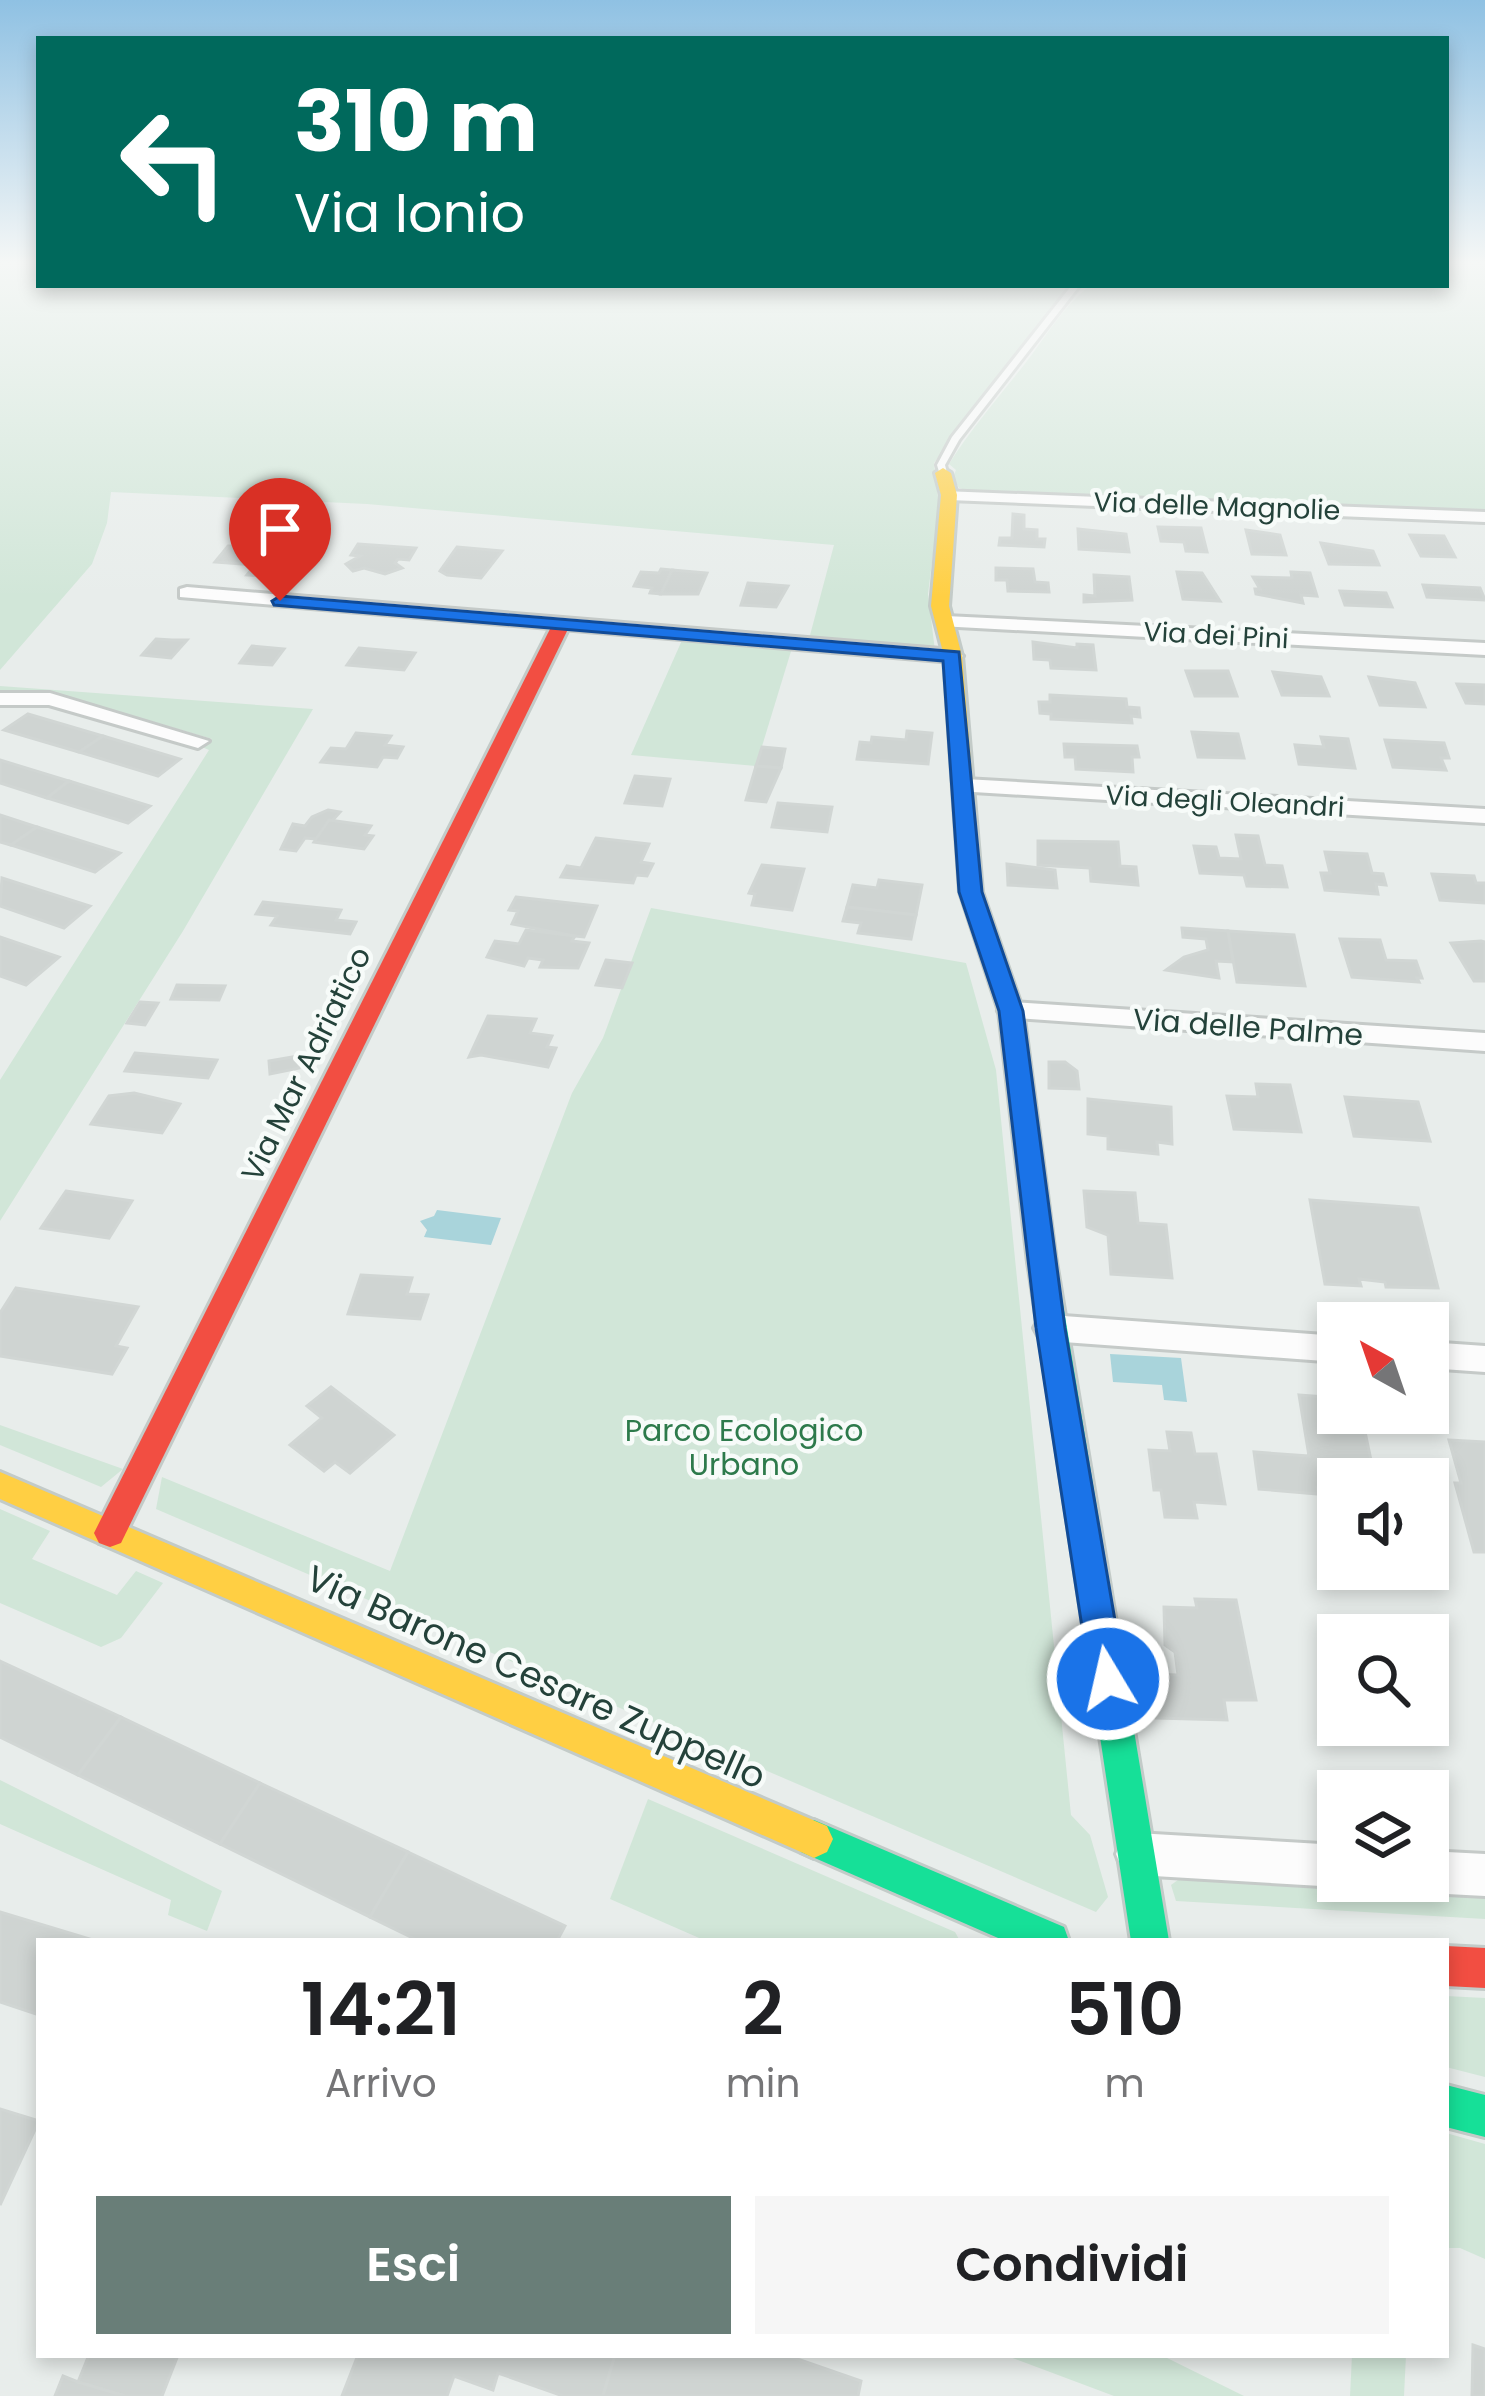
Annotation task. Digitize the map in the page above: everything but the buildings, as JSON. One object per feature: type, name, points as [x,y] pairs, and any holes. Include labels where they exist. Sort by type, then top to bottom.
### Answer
[{"type":"street","name":"Via delle Magnolie","points":[[946,484],[1485,518]]},
{"type":"street","points":[[946,484],[940,606],[952,656],[970,892],[1011,1011],[1050,1328],[1150,1938]]},
{"type":"street","points":[[187,593],[952,656]]},
{"type":"street","name":"Via dei Pini","points":[[946,622],[1485,649]]},
{"type":"street","name":"Via Mar Adriatico","points":[[110,1533],[561,625]]},
{"type":"street","points":[[0,699],[50,699],[198,741]]},
{"type":"street","name":"Via degli Oleandri","points":[[965,787],[1485,816]]},
{"type":"street","name":"Via delle Palme","points":[[1011,1011],[1485,1042]]},
{"type":"street","points":[[1050,1328],[1317,1347]]},
{"type":"street","points":[[1449,1356],[1485,1359]]},
{"type":"street","name":"Via Barone Cesare Zuppello","points":[[0,1485],[1044,1938]]},
{"type":"street","points":[[1136,1854],[1317,1865]]},
{"type":"street","points":[[1449,1872],[1485,1875]]},
{"type":"street","points":[[1449,1966],[1485,1968]]},
{"type":"street","points":[[1449,2106],[1485,2116]]},
{"type":"lane","points":[[946,484],[941,465],[955,439],[1007,373]]},
{"type":"green space","points":[[0,373],[1001,373],[934,463],[939,506],[928,594],[935,651],[809,639],[834,545],[367,504],[111,492],[107,523],[92,564],[0,670]]},
{"type":"green space","points":[[1018,373],[1485,373],[1485,510],[969,491],[959,488],[953,477],[956,470],[949,464]]},
{"type":"green space","points":[[683,638],[792,648],[756,766],[631,755]]},
{"type":"green space","points":[[0,686],[313,709],[183,931],[0,1221],[0,1080],[209,750],[202,747],[212,739],[59,694],[0,692]]},
{"type":"green space","name":"Parco Ecologico Urbano","points":[[651,908],[966,963],[996,1070],[1071,1815],[1090,1835],[1108,1897],[1096,1912],[156,1509],[162,1477],[390,1571],[572,1093],[603,1038]]},
{"type":"green space","points":[[0,1425],[123,1469],[101,1487],[0,1445]]},
{"type":"green space","points":[[0,1509],[50,1531],[32,1559],[117,1595],[136,1571],[163,1583],[121,1638],[101,1647],[0,1603]]},
{"type":"green space","points":[[0,1780],[222,1891],[207,1931],[168,1915],[171,1900],[0,1824]]},
{"type":"green space","points":[[648,1799],[955,1932],[958,1938],[699,1938],[610,1899]]},
{"type":"green space","points":[[1189,1872],[1317,1880],[1317,1902],[1449,1902],[1449,1888],[1485,1890],[1485,1919],[1176,1901],[1171,1885]]},
{"type":"green space","points":[[1449,1996],[1485,1998],[1485,2077],[1449,2068]]},
{"type":"green space","points":[[1449,2134],[1485,2144],[1485,2259],[1449,2248]]},
{"type":"green space","points":[[1013,2358],[1167,2358],[1244,2396],[1114,2396]]},
{"type":"green space","points":[[1352,2358],[1406,2358],[1404,2396],[1350,2396]]},
{"type":"water","points":[[437,1210],[501,1218],[491,1245],[424,1237],[427,1230],[420,1221]]},
{"type":"water","points":[[1110,1354],[1181,1358],[1187,1402],[1164,1400],[1162,1385],[1113,1382]]},
{"type":"traffic: fast","points":[[1042,1262],[1150,1938]]},
{"type":"traffic: fast","points":[[814,1839],[1043,1938]]},
{"type":"traffic: fast","points":[[1449,2107],[1485,2116]]},
{"type":"traffic: slow","points":[[943,473],[949,495],[940,606],[953,656],[971,892],[1011,1011],[1042,1262]]},
{"type":"traffic: slow","points":[[0,1485],[814,1839]]},
{"type":"traffic: jam","points":[[110,1533],[561,625]]},
{"type":"traffic: jam","points":[[1449,1966],[1485,1968]]},
{"type":"route","points":[[280,601],[952,656],[970,892],[1011,1011],[1050,1328],[1108,1679]]}]
